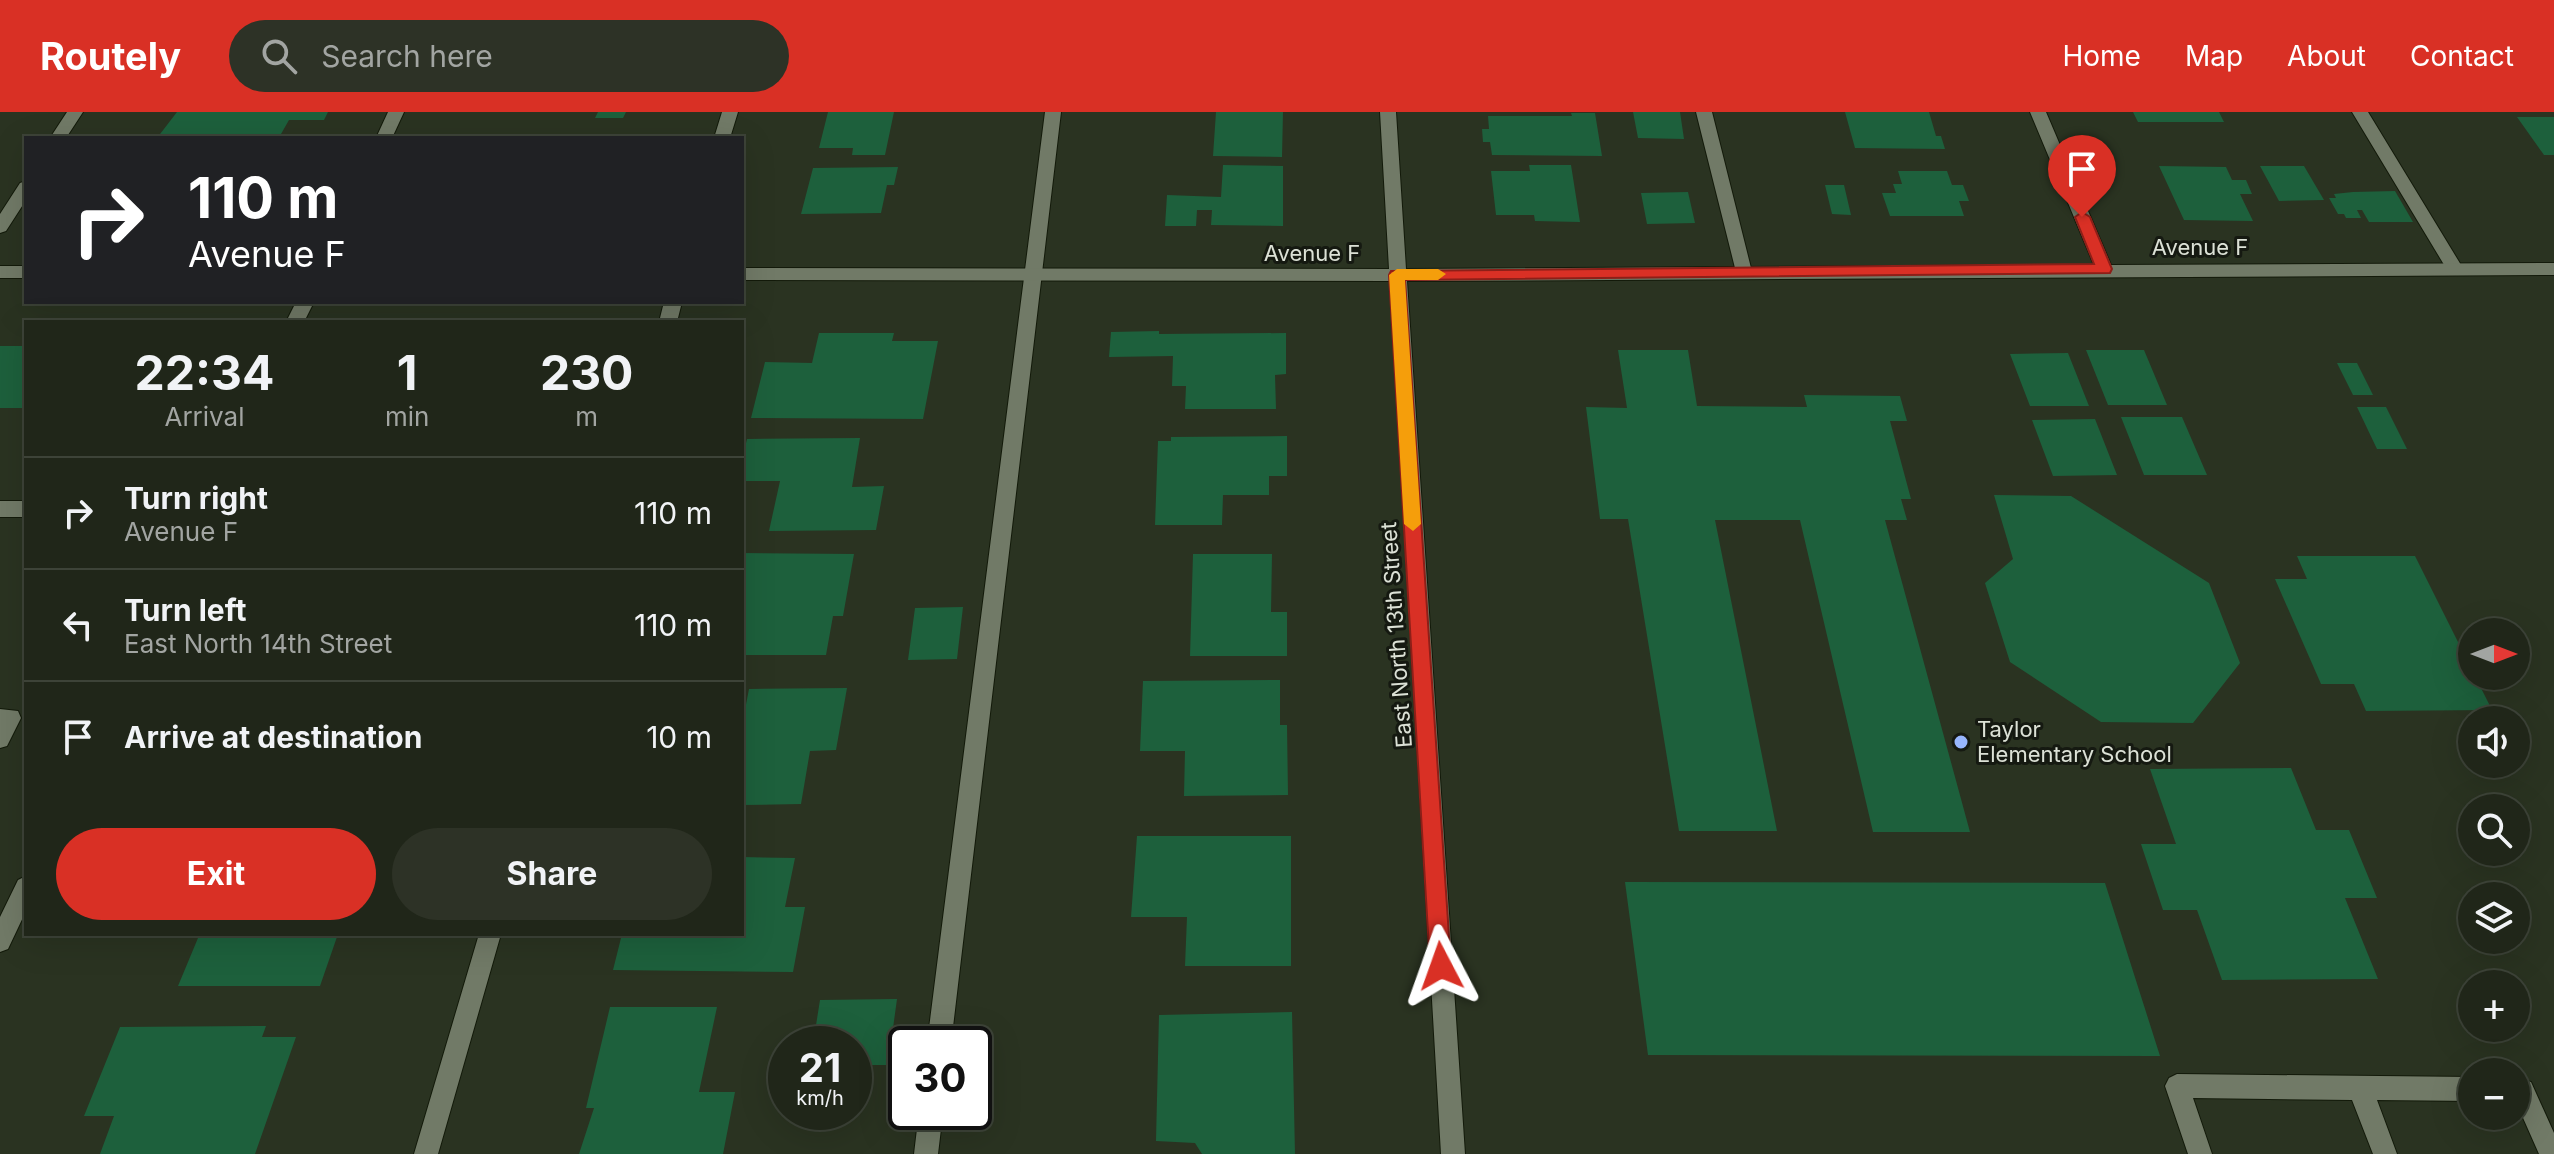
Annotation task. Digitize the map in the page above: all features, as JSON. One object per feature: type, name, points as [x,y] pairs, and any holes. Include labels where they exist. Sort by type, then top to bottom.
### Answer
[{"type":"street","points":[[59,136],[75,112]]},
{"type":"street","points":[[385,136],[396,112]]},
{"type":"street","points":[[723,136],[730,112]]},
{"type":"street","points":[[941,1026],[1053,112]]},
{"type":"street","name":"East North 13th Street","points":[[1388,112],[1453,1154]]},
{"type":"street","points":[[1704,112],[1744,272]]},
{"type":"street","points":[[2038,112],[2104,269]]},
{"type":"street","points":[[2360,112],[2455,269]]},
{"type":"street","points":[[0,227],[24,190]]},
{"type":"street","name":"Avenue F","points":[[744,274],[1397,275],[2554,269]]},
{"type":"street","points":[[0,272],[24,272]]},
{"type":"street","points":[[0,509],[24,509]]},
{"type":"street","points":[[0,718],[11,718],[0,739]]},
{"type":"street","points":[[0,941],[24,891]]},
{"type":"street","points":[[426,1154],[489,936]]},
{"type":"street","points":[[2200,1154],[2177,1086],[2458,1089]]},
{"type":"street","points":[[2360,1088],[2385,1154]]},
{"type":"street","points":[[2530,1106],[2551,1154]]},
{"type":"street","points":[[926,1154],[929,1130]]},
{"type":"building","points":[[177,112],[328,112],[324,120],[289,120],[281,134],[159,136]]},
{"type":"building","points":[[598,112],[626,112],[623,118],[595,118]]},
{"type":"building","points":[[828,112],[894,112],[885,155],[852,155],[853,148],[819,148]]},
{"type":"building","points":[[1216,112],[1283,112],[1282,157],[1213,156]]},
{"type":"building","points":[[1633,112],[1680,112],[1684,139],[1638,138]]},
{"type":"building","points":[[1845,112],[1929,112],[1936,136],[1941,136],[1945,149],[1855,148]]},
{"type":"building","points":[[2133,112],[2219,112],[2224,122],[2138,122]]},
{"type":"building","points":[[1571,113],[1595,113],[1602,156],[1492,155],[1490,142],[1483,142],[1482,129],[1489,129],[1488,116],[1572,116]]},
{"type":"building","points":[[2517,117],[2554,117],[2554,155],[2544,155]]},
{"type":"building","points":[[1223,165],[1283,166],[1283,226],[1211,225],[1212,210],[1197,210],[1196,226],[1165,226],[1167,195],[1221,197]]},
{"type":"building","points":[[1529,165],[1571,165],[1580,222],[1535,221],[1534,215],[1496,215],[1491,171],[1530,171]]},
{"type":"building","points":[[2159,166],[2226,167],[2232,180],[2246,180],[2252,194],[2240,194],[2253,221],[2184,220]]},
{"type":"building","points":[[2260,166],[2304,166],[2324,200],[2279,201]]},
{"type":"building","points":[[898,167],[894,185],[887,185],[881,213],[801,214],[813,168]]},
{"type":"building","points":[[1898,171],[1947,171],[1952,185],[1963,185],[1969,201],[1959,201],[1964,216],[1890,216],[1882,193],[1896,193],[1893,184],[1902,184]]},
{"type":"building","points":[[1825,185],[1844,185],[1851,215],[1832,214]]},
{"type":"building","points":[[2395,191],[2413,222],[2369,222],[2362,210],[2357,210],[2361,218],[2346,218],[2344,214],[2338,214],[2329,198],[2336,198],[2334,194]]},
{"type":"building","points":[[1688,192],[1695,223],[1647,224],[1641,193]]},
{"type":"building","points":[[1159,331],[1159,334],[1286,333],[1286,374],[1275,375],[1276,409],[1185,409],[1186,386],[1172,386],[1173,356],[1109,357],[1111,332]]},
{"type":"building","points":[[819,333],[894,333],[892,341],[938,341],[923,419],[751,418],[765,362],[812,363]]},
{"type":"building","points":[[0,346],[24,346],[24,408],[0,408]]},
{"type":"building","points":[[1618,350],[1688,350],[1697,406],[1807,407],[1804,395],[1900,396],[1907,421],[1890,421],[1911,499],[1901,499],[1907,520],[1885,520],[1970,832],[1873,832],[1800,520],[1715,520],[1777,831],[1679,831],[1628,519],[1600,519],[1586,407],[1627,408]]},
{"type":"building","points":[[2086,350],[2144,350],[2167,405],[2108,405]]},
{"type":"building","points":[[2068,353],[2089,406],[2030,406],[2010,354]]},
{"type":"building","points":[[2337,363],[2357,363],[2373,395],[2353,395]]},
{"type":"building","points":[[2357,407],[2386,407],[2407,449],[2377,449]]},
{"type":"building","points":[[2121,417],[2182,417],[2207,475],[2144,475]]},
{"type":"building","points":[[2095,419],[2117,475],[2053,476],[2032,420]]},
{"type":"building","points":[[1287,436],[1287,476],[1269,476],[1269,495],[1223,495],[1222,525],[1155,525],[1158,441],[1171,441],[1171,437]]},
{"type":"building","points":[[860,438],[852,487],[884,486],[876,530],[769,531],[780,481],[744,481],[747,439]]},
{"type":"building","points":[[1994,495],[2071,496],[2209,583],[2240,663],[2193,723],[2101,722],[2010,662],[1985,583],[2013,559]]},
{"type":"building","points":[[744,553],[854,554],[843,616],[833,616],[826,655],[744,655]]},
{"type":"building","points":[[1193,554],[1272,554],[1271,612],[1287,612],[1287,656],[1190,656]]},
{"type":"building","points":[[2297,556],[2415,556],[2458,642],[2458,690],[2482,690],[2490,706],[2458,706],[2458,710],[2366,711],[2354,684],[2321,684],[2275,579],[2307,579]]},
{"type":"building","points":[[963,607],[957,659],[908,660],[915,608]]},
{"type":"building","points":[[1280,680],[1280,725],[1287,725],[1288,795],[1184,796],[1185,751],[1140,751],[1143,681]]},
{"type":"building","points":[[847,688],[836,750],[810,751],[801,804],[744,805],[744,715],[749,689]]},
{"type":"building","points":[[2291,768],[2316,830],[2349,830],[2377,898],[2345,898],[2378,979],[2222,980],[2197,910],[2163,910],[2141,844],[2176,844],[2150,769]]},
{"type":"building","points":[[1137,836],[1291,836],[1291,966],[1185,966],[1187,917],[1131,917]]},
{"type":"building","points":[[744,857],[795,858],[785,907],[805,907],[793,972],[613,970],[622,936],[744,936]]},
{"type":"building","points":[[1625,882],[2105,883],[2160,1056],[1648,1055]]},
{"type":"building","points":[[337,936],[320,986],[178,986],[198,938]]},
{"type":"building","points":[[897,999],[893,1026],[888,1026],[888,1065],[872,1065],[872,1026],[816,1026],[820,1000]]},
{"type":"building","points":[[610,1007],[717,1007],[699,1092],[735,1092],[723,1154],[579,1154],[594,1108],[586,1108]]},
{"type":"building","points":[[1292,1012],[1295,1154],[1202,1154],[1195,1143],[1156,1141],[1159,1015]]},
{"type":"building","points":[[266,1026],[262,1037],[296,1037],[255,1154],[100,1154],[114,1116],[84,1116],[120,1027]]},
{"type":"slow traffic","points":[[1413,524],[1397,275],[1438,274]]},
{"type":"place","name":"Taylor Elementary School","points":[[1961,742]]},
{"type":"route","points":[[1441,966],[1397,275],[2104,269],[2082,217]]}]
